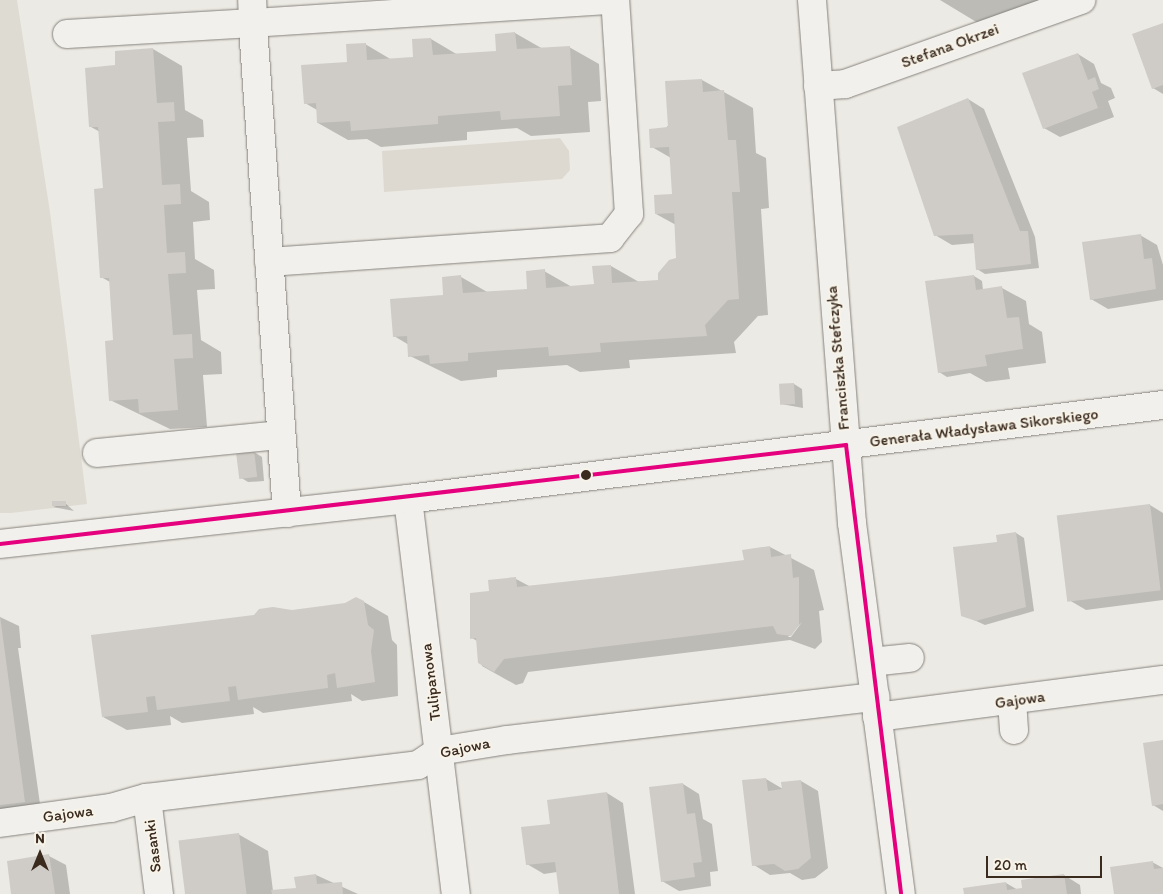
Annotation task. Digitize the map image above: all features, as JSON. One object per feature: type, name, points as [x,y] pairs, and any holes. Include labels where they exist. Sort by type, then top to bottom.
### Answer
[{"type":"street","points":[[67,34],[253,11],[605,0]]},
{"type":"street","points":[[269,262],[610,238],[628,214],[615,0]]},
{"type":"street","name":"Franciszka Stefczyka","points":[[812,0],[846,445],[876,707],[902,894]]},
{"type":"street","name":"Stefana Okrzei","points":[[818,86],[845,84],[1081,0]]},
{"type":"street","points":[[253,11],[280,435],[287,513]]},
{"type":"street","name":"Generała Władysława Sikorskiego","points":[[0,544],[408,499],[1163,405]]},
{"type":"street","points":[[97,453],[280,435]]},
{"type":"street","name":"Tulipanowa","points":[[408,499],[456,894]]},
{"type":"street","points":[[871,662],[910,658]]},
{"type":"street","name":"Gajowa","points":[[0,823],[111,808],[147,798],[418,765],[439,751],[876,707],[1012,701],[1163,680]]},
{"type":"street","points":[[1012,701],[1014,730]]},
{"type":"street","name":"Sasanki","points":[[147,798],[159,894]]},
{"type":"shaded area","points":[[0,0],[17,0],[50,212],[87,504],[11,513],[0,513]]},
{"type":"shaded area","points":[[560,138],[569,151],[570,170],[562,179],[384,192],[382,151]]},
{"type":"building","points":[[1163,23],[1163,85],[1152,89],[1132,34]]},
{"type":"building","points":[[515,32],[517,49],[570,46],[572,85],[558,86],[560,116],[501,120],[500,111],[438,116],[438,124],[351,131],[350,121],[317,123],[316,103],[304,104],[301,65],[347,62],[346,44],[366,43],[367,60],[413,57],[412,39],[431,38],[433,55],[496,51],[495,34]]},
{"type":"building","points":[[153,48],[157,103],[174,102],[175,121],[158,122],[162,185],[180,184],[181,204],[164,205],[167,253],[185,252],[186,273],[168,274],[173,335],[192,334],[193,358],[174,359],[178,410],[139,413],[138,399],[109,401],[105,341],[113,340],[109,278],[100,278],[94,189],[103,188],[98,127],[89,127],[85,68],[115,65],[115,51]]},
{"type":"building","points":[[1078,53],[1088,80],[1095,77],[1099,89],[1092,92],[1098,108],[1043,129],[1022,73]]},
{"type":"building","points":[[702,79],[703,92],[724,90],[728,140],[736,140],[740,192],[732,192],[739,299],[728,300],[705,325],[707,336],[600,343],[601,352],[549,356],[548,347],[468,353],[468,361],[430,364],[429,355],[408,357],[407,336],[393,337],[390,299],[443,295],[442,277],[461,275],[463,293],[527,289],[526,271],[545,269],[546,288],[594,284],[592,266],[611,265],[612,283],[658,280],[658,273],[669,260],[676,258],[674,213],[655,214],[654,195],[672,194],[669,147],[650,148],[649,129],[668,127],[665,81]]},
{"type":"building","points":[[968,98],[1020,231],[1028,231],[1031,264],[976,270],[973,234],[934,236],[897,127]]},
{"type":"building","points":[[1141,234],[1144,259],[1152,258],[1156,289],[1090,300],[1082,242]]},
{"type":"building","points":[[974,275],[976,290],[1002,286],[1007,318],[1019,317],[1023,349],[985,355],[987,366],[938,373],[925,281]]},
{"type":"building","points":[[794,383],[795,404],[780,405],[779,384]]},
{"type":"building","points":[[254,451],[257,477],[239,479],[236,453]]},
{"type":"building","points":[[52,501],[66,501],[66,506],[52,506]]},
{"type":"building","points":[[1150,504],[1161,590],[1067,602],[1057,515]]},
{"type":"building","points":[[1016,532],[1026,607],[976,621],[961,616],[953,547],[997,542],[996,535]]},
{"type":"building","points":[[770,546],[771,557],[791,554],[793,578],[799,577],[799,625],[791,636],[777,634],[773,626],[504,659],[494,672],[478,663],[476,638],[470,639],[470,593],[489,591],[488,580],[516,577],[517,587],[608,577],[744,560],[742,550]]},
{"type":"building","points":[[356,597],[364,601],[368,625],[374,630],[371,651],[375,682],[337,688],[335,673],[327,675],[328,688],[238,700],[236,686],[228,687],[230,701],[157,710],[155,696],[146,697],[148,712],[102,717],[91,635],[254,615],[259,609],[273,607],[292,610],[345,603]]},
{"type":"building","points":[[0,616],[25,802],[0,805]]},
{"type":"building","points":[[1163,740],[1163,804],[1152,806],[1143,743]]},
{"type":"building","points":[[766,778],[768,791],[782,789],[781,782],[801,780],[811,858],[798,869],[785,871],[774,864],[752,866],[742,780]]},
{"type":"building","points":[[683,783],[687,814],[695,813],[702,862],[693,863],[695,877],[661,882],[649,787]]},
{"type":"building","points":[[607,792],[619,894],[559,894],[555,862],[526,865],[521,827],[550,824],[547,800]]},
{"type":"building","points":[[239,833],[246,894],[185,894],[178,840]]},
{"type":"building","points":[[49,854],[55,894],[11,894],[7,861]]},
{"type":"building","points":[[1153,861],[1154,869],[1163,868],[1163,894],[1114,894],[1110,867]]},
{"type":"building","points":[[316,874],[317,884],[342,882],[343,894],[272,894],[271,890],[296,888],[294,877]]},
{"type":"building","points":[[1064,874],[1067,894],[964,894],[963,888],[1006,882],[1007,890],[1022,888],[1021,880]]},
{"type":"transit line","points":[[0,544],[846,445],[901,894]]}]
